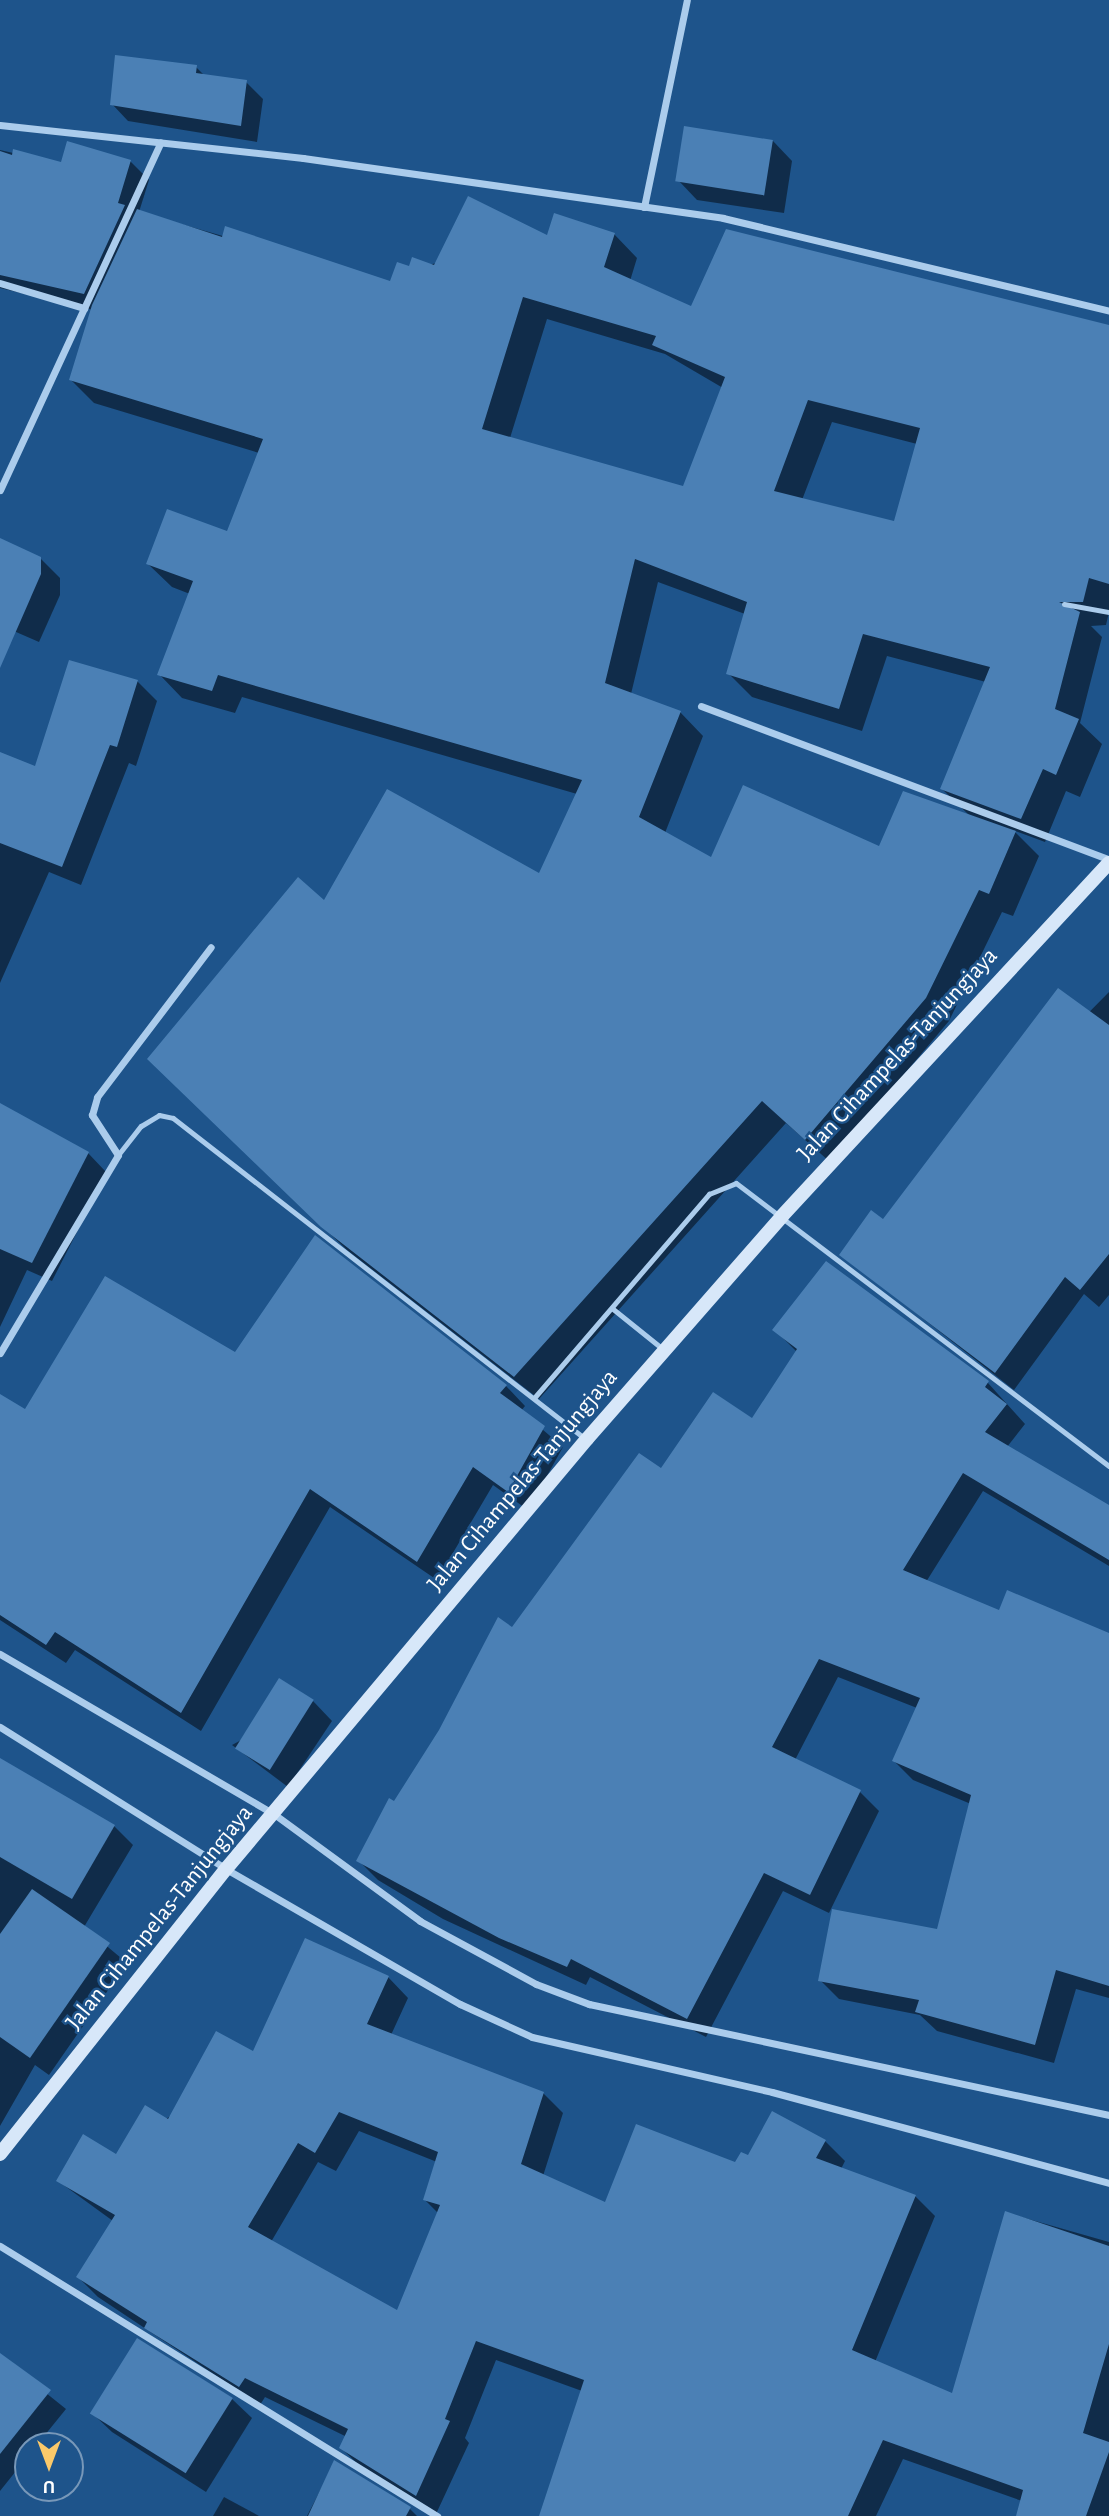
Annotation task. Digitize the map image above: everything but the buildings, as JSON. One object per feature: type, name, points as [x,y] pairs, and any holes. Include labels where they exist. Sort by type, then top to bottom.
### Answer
[{"type":"main road","name":"Jalan Cihampelas-Tanjungjaya","points":[[0,2154],[226,1869],[664,1350],[782,1216],[1109,861]]},
{"type":"street","points":[[644,207],[687,0]]},
{"type":"street","points":[[0,125],[161,142],[723,218],[1109,312]]},
{"type":"street","points":[[0,490],[161,142]]},
{"type":"street","points":[[0,283],[84,308]]},
{"type":"street","points":[[701,706],[1109,861]]},
{"type":"street","points":[[0,1353],[118,1155],[92,1115],[97,1097],[211,947]]},
{"type":"street","points":[[0,1654],[274,1814],[420,1921],[536,1984],[589,2004],[1109,2115]]},
{"type":"street","points":[[0,1727],[226,1869],[460,2004],[532,2037],[772,2092],[1109,2183]]},
{"type":"street","points":[[0,2246],[437,2516]]},
{"type":"lane","points":[[1064,604],[1109,612]]},
{"type":"lane","points":[[118,1155],[141,1126],[159,1115],[173,1118],[587,1440]]},
{"type":"lane","points":[[534,1398],[722,1185],[736,1183],[1109,1466]]},
{"type":"lane","points":[[613,1309],[664,1350]]}]
